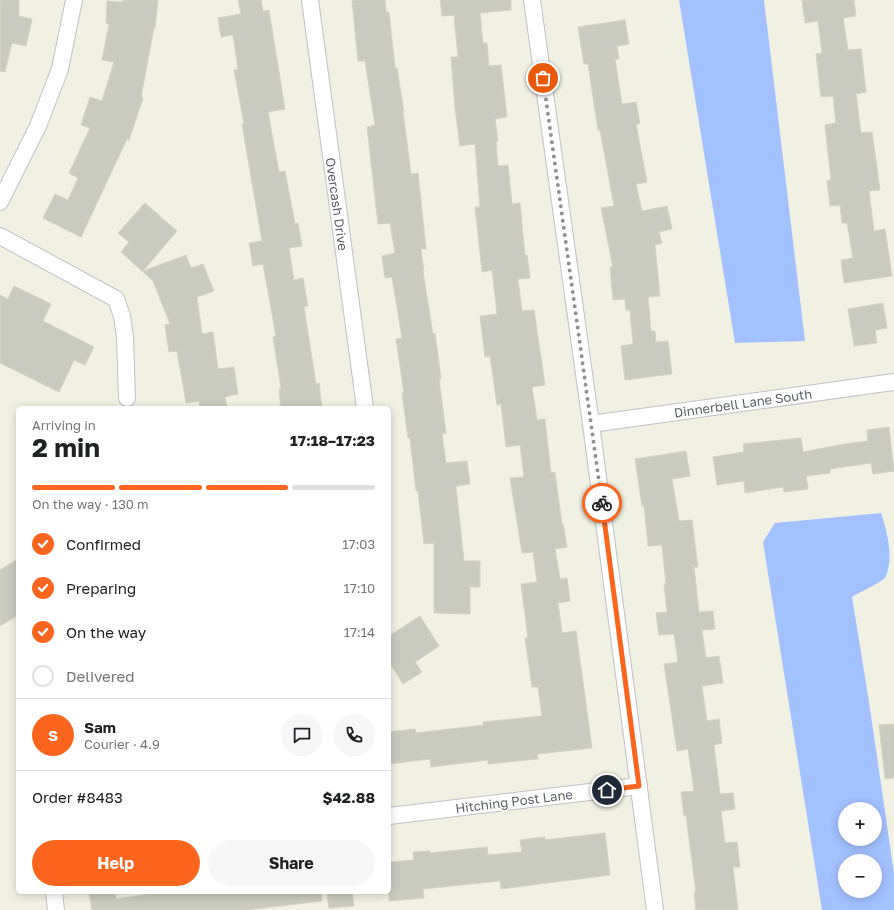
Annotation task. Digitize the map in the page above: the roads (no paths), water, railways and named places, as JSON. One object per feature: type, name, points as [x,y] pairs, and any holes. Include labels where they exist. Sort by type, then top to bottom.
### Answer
[{"type":"street","points":[[0,202],[38,126],[60,69],[74,0]]},
{"type":"street","name":"Overcash Drive","points":[[310,0],[365,406]]},
{"type":"street","points":[[532,0],[591,424],[655,910]]},
{"type":"street","points":[[0,236],[116,299],[122,316],[125,337],[127,398]]},
{"type":"street","name":"Dinnerbell Lane South","points":[[591,424],[894,382]]},
{"type":"street","name":"Hitching Post Lane","points":[[391,816],[639,786]]},
{"type":"street","points":[[54,894],[56,910]]},
{"type":"water","points":[[679,0],[764,0],[805,341],[735,343]]},
{"type":"water","points":[[881,513],[884,521],[890,555],[888,571],[885,578],[852,597],[894,873],[894,910],[822,910],[763,542],[775,523]]}]
